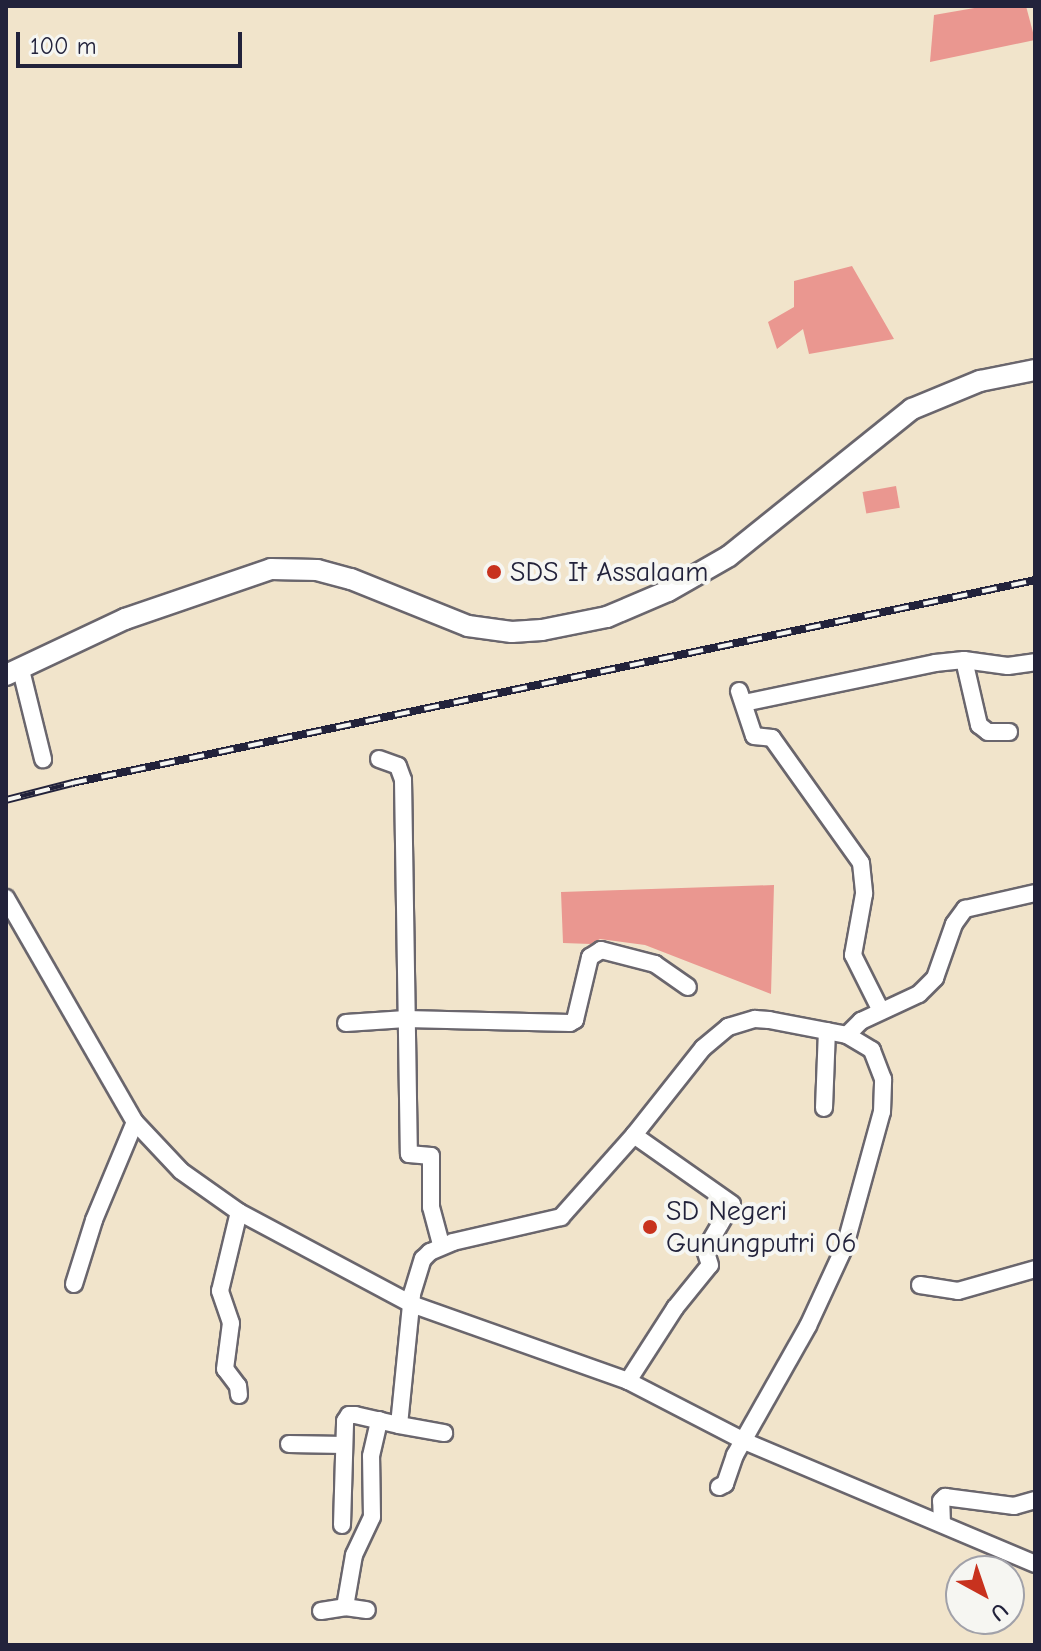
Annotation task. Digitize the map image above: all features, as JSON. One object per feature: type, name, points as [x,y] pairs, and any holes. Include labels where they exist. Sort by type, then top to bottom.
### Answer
[{"type":"street","points":[[43,759],[14,672],[125,619],[271,569],[317,570],[351,579],[468,626],[512,632],[542,630],[607,617],[668,591],[729,556],[912,409],[980,381],[1035,370]]},
{"type":"street","points":[[880,1009],[853,955],[864,894],[861,863],[772,738],[754,736],[742,697],[964,660],[1008,666],[1035,662]]},
{"type":"street","points":[[964,660],[979,725],[988,732],[1009,732]]},
{"type":"street","points":[[379,759],[398,766],[403,780],[409,1154],[431,1156],[431,1207],[441,1245]]},
{"type":"street","points":[[847,1035],[880,1009],[919,994],[935,978],[954,924],[965,909],[1035,893]]},
{"type":"street","points":[[6,898],[135,1122],[181,1171],[239,1212],[411,1304],[628,1381],[744,1441],[1035,1564]]},
{"type":"street","points":[[346,1023],[406,1019],[570,1023],[575,1020],[590,957],[601,950],[655,964],[688,987]]},
{"type":"street","points":[[399,1425],[411,1304],[423,1259],[441,1245],[561,1217],[634,1135],[703,1048],[728,1027],[755,1019],[847,1035],[872,1050],[879,1063],[883,1079],[882,1112],[834,1273],[744,1441],[725,1484],[719,1487]]},
{"type":"street","points":[[824,1108],[827,1031]]},
{"type":"street","points":[[74,1284],[94,1220],[135,1122]]},
{"type":"street","points":[[628,1381],[675,1308],[710,1265],[705,1250],[732,1204],[634,1135]]},
{"type":"street","points":[[239,1212],[220,1291],[231,1323],[225,1369],[238,1386],[239,1395]]},
{"type":"street","points":[[920,1285],[958,1291],[1035,1269]]},
{"type":"street","points":[[342,1525],[347,1417],[444,1433]]},
{"type":"street","points":[[345,1607],[354,1555],[372,1517],[371,1456],[379,1420]]},
{"type":"street","points":[[289,1444],[344,1445]]},
{"type":"street","points":[[942,1524],[941,1501],[945,1497],[1014,1506],[1035,1500]]},
{"type":"street","points":[[321,1611],[345,1607],[367,1610]]},
{"type":"building","points":[[986,6],[1026,6],[1035,40],[930,62],[934,15]]},
{"type":"building","points":[[852,266],[894,339],[809,354],[803,329],[777,349],[768,322],[794,307],[794,281]]},
{"type":"building","points":[[896,486],[900,508],[866,514],[863,492]]},
{"type":"building","points":[[774,885],[771,994],[645,945],[600,939],[591,944],[563,943],[561,892]]},
{"type":"railway","points":[[6,800],[72,783],[1035,580]]},
{"type":"place","name":"SDS It Assalaam","points":[[494,572]]},
{"type":"place","name":"SD Negeri Gunungputri 06","points":[[650,1227]]}]
